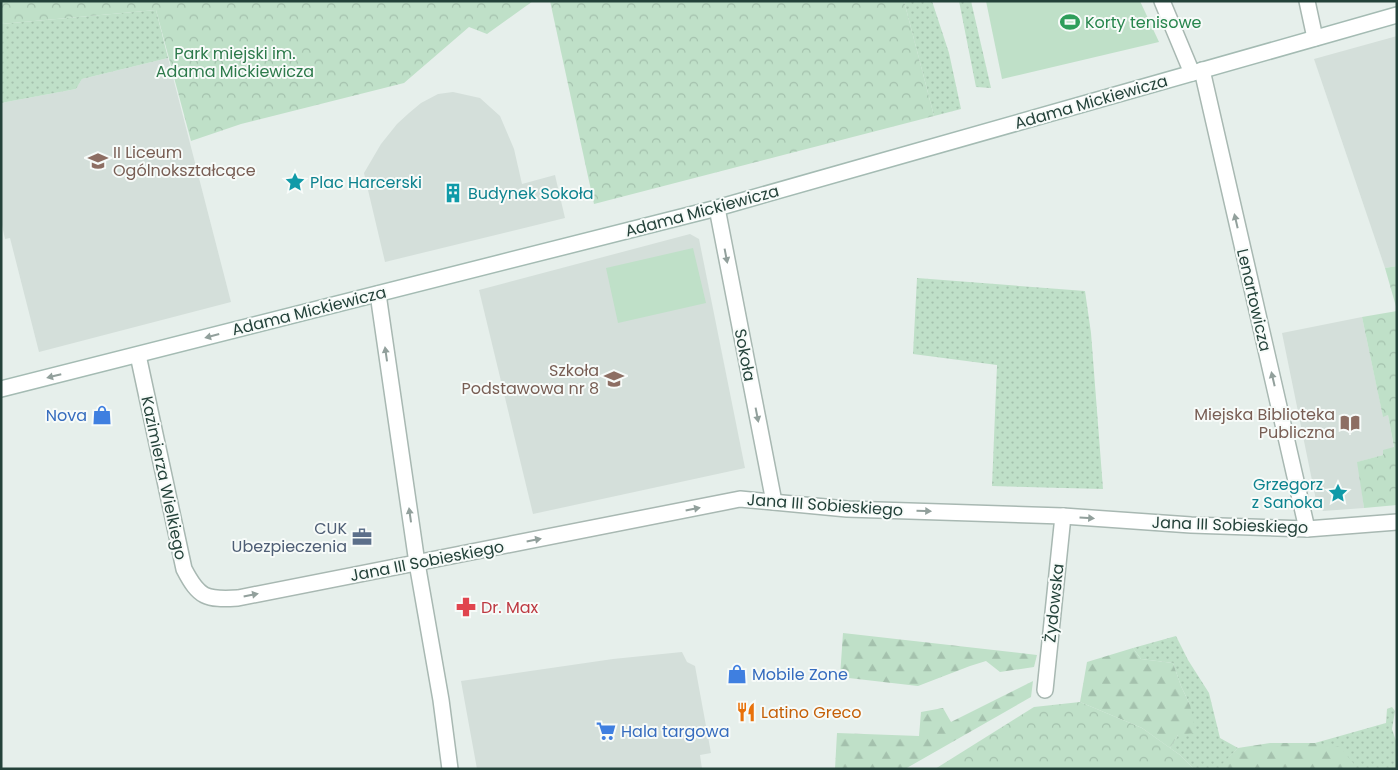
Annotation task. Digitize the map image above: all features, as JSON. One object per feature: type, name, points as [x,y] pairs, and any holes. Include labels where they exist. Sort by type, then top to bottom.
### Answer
[{"type":"street","name":"Lenartowicza","points":[[1162,1],[1197,72],[1307,529]]},
{"type":"street","points":[[1307,1],[1315,38]]},
{"type":"street","name":"Adama Mickiewicza","points":[[1,389],[717,208],[1397,15]]},
{"type":"street","name":"Sokoła","points":[[717,208],[774,502]]},
{"type":"street","points":[[378,294],[417,563],[441,700],[450,769]]},
{"type":"street","name":"Kazimierza Wielkiego","points":[[138,355],[184,569],[192,584],[203,596]]},
{"type":"street","name":"Jana III Sobieskiego","points":[[203,596],[218,599],[238,598],[740,499],[847,509],[1063,516],[1191,525],[1307,529],[1397,522]]},
{"type":"street","name":"Żydowska","points":[[1045,690],[1063,516]]},
{"type":"shaded area","points":[[1397,36],[1397,266],[1385,268],[1314,59]]},
{"type":"shaded area","name":"II Liceum Ogólnokształcące","points":[[168,58],[231,302],[39,352],[10,238],[5,239],[1,220],[1,103],[76,89],[82,79]]},
{"type":"shaded area","points":[[453,92],[480,98],[500,116],[514,149],[522,184],[555,175],[565,218],[385,262],[364,173],[381,144],[397,124],[409,113],[421,103],[438,94]]},
{"type":"shaded area","name":"Szkoła Podstawowa nr 8","points":[[690,234],[699,239],[745,468],[533,514],[479,290]]},
{"type":"shaded area","points":[[1362,317],[1383,416],[1388,415],[1394,448],[1383,455],[1358,462],[1364,508],[1323,511],[1316,500],[1282,333]]},
{"type":"shaded area","points":[[682,652],[687,662],[695,666],[711,753],[700,755],[702,769],[477,769],[461,681],[613,659]]},
{"type":"green space","name":"Park miejski im. Adama Mickiewicza","points":[[1,1],[533,1],[487,34],[469,27],[404,83],[241,124],[191,141],[156,10],[1,24]]},
{"type":"green space","points":[[550,1],[904,1],[934,116],[594,204]]},
{"type":"green space","points":[[904,1],[932,1],[949,53],[961,109],[934,116]]},
{"type":"green space","points":[[959,1],[971,1],[991,88],[976,87]]},
{"type":"green space","name":"Korty tenisowe","points":[[986,1],[1140,1],[1159,42],[1002,79]]},
{"type":"green space","points":[[156,10],[168,58],[82,79],[76,89],[1,103],[1,24]]},
{"type":"green space","points":[[693,248],[706,303],[618,323],[606,268]]},
{"type":"green space","points":[[1397,266],[1397,310],[1385,268]]},
{"type":"green space","points":[[917,278],[1085,291],[1091,333],[1103,489],[992,486],[997,365],[913,354]]},
{"type":"green space","points":[[1397,311],[1397,505],[1364,508],[1357,462],[1383,455],[1383,450],[1394,447],[1388,415],[1383,417],[1362,317]]},
{"type":"green space","points":[[843,633],[1037,655],[1034,667],[1000,672],[986,661],[918,686],[840,677]]},
{"type":"green space","points":[[1176,636],[1188,660],[1209,693],[1220,738],[1238,748],[1220,769],[1194,769],[1170,748],[1178,735],[1190,705],[1173,663],[1141,659],[1133,648]]},
{"type":"green space","points":[[1133,648],[1141,659],[1173,663],[1190,705],[1196,733],[1178,735],[1170,748],[1142,728],[1080,702],[1087,662]]},
{"type":"green space","points":[[1033,681],[1031,697],[905,769],[835,769],[837,733],[919,736],[921,712],[943,708],[951,722]]},
{"type":"green space","points":[[1080,702],[1142,728],[1180,755],[1194,769],[935,769],[1034,707]]},
{"type":"green space","points":[[1392,707],[1395,711],[1392,729],[1397,744],[1397,769],[1353,769],[1353,763],[1315,743],[1386,723],[1387,709]]},
{"type":"green space","points":[[1270,743],[1315,743],[1340,747],[1353,763],[1353,769],[1220,769],[1219,767],[1238,748]]},
{"type":"place","name":"Korty tenisowe","points":[[1070,22]]},
{"type":"place","name":"II Liceum Ogólnokształcące","points":[[98,161]]},
{"type":"place","name":"Plac Harcerski","points":[[295,182]]},
{"type":"place","name":"Budynek Sokoła","points":[[453,193]]},
{"type":"place","name":"Szkoła Podstawowa nr 8","points":[[614,379]]},
{"type":"place","name":"Nova","points":[[102,415]]},
{"type":"place","name":"Miejska Biblioteka Publiczna","points":[[1350,423]]},
{"type":"place","name":"Grzegorz z Sanoka","points":[[1338,493]]},
{"type":"place","name":"CUK Ubezpieczenia","points":[[362,537]]},
{"type":"place","name":"Dr. Max","points":[[466,607]]},
{"type":"place","name":"Mobile Zone","points":[[737,674]]},
{"type":"place","name":"Latino Greco","points":[[746,712]]},
{"type":"place","name":"Hala targowa","points":[[606,731]]}]
